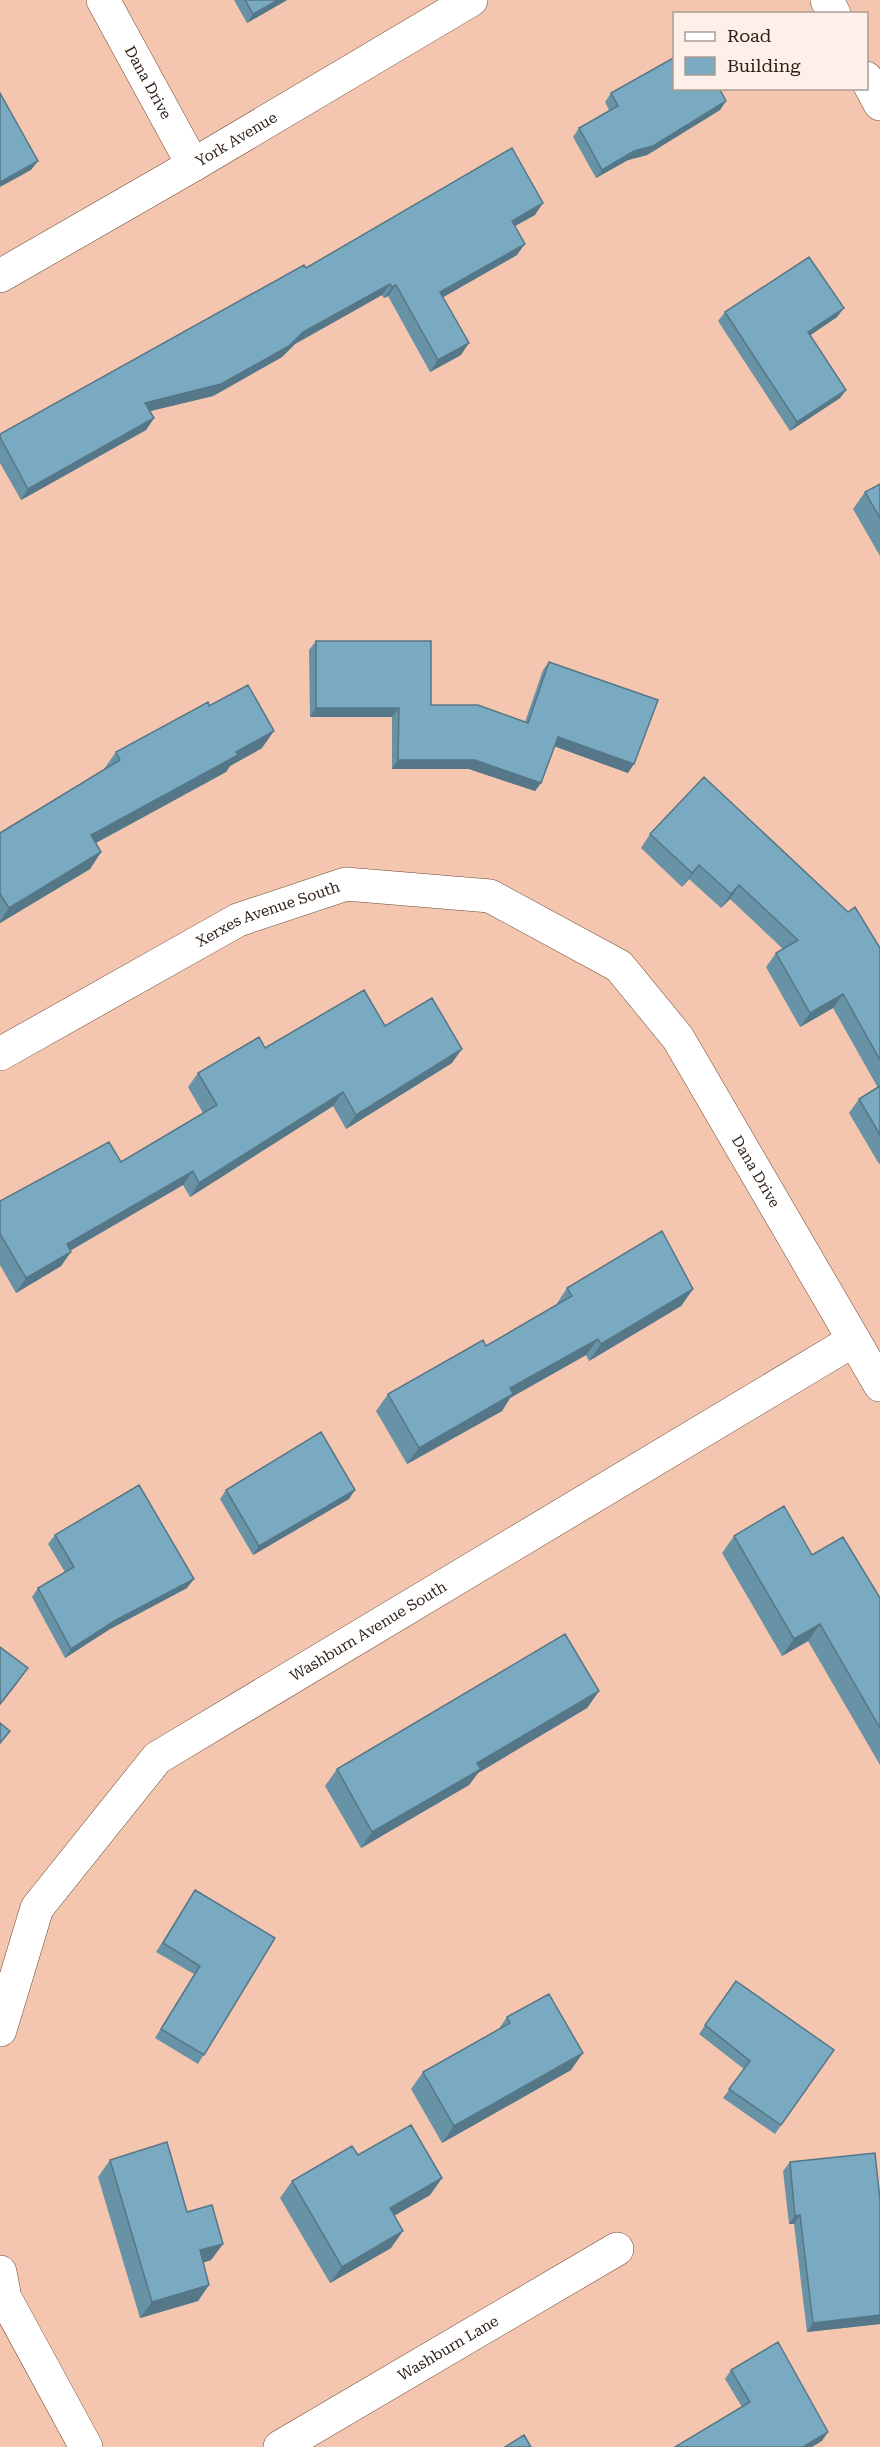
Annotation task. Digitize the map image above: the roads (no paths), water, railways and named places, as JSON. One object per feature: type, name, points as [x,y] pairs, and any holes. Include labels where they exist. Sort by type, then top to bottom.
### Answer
[{"type":"street","name":"Dana Drive","points":[[103,0],[193,165]]},
{"type":"street","name":"York Avenue","points":[[0,276],[193,165],[471,0]]},
{"type":"street","points":[[868,80],[880,104]]},
{"type":"street","name":"Xerxes Avenue South","points":[[0,1054],[238,920],[345,885],[490,896],[618,966]]},
{"type":"street","name":"Dana Drive","points":[[618,966],[678,1038],[880,1385]]},
{"type":"street","name":"Washburn Avenue South","points":[[0,2030],[37,1908],[157,1758],[854,1340]]},
{"type":"street","name":"Washburn Lane","points":[[280,2447],[617,2249]]},
{"type":"street","points":[[0,2272],[5,2298],[87,2447]]}]
